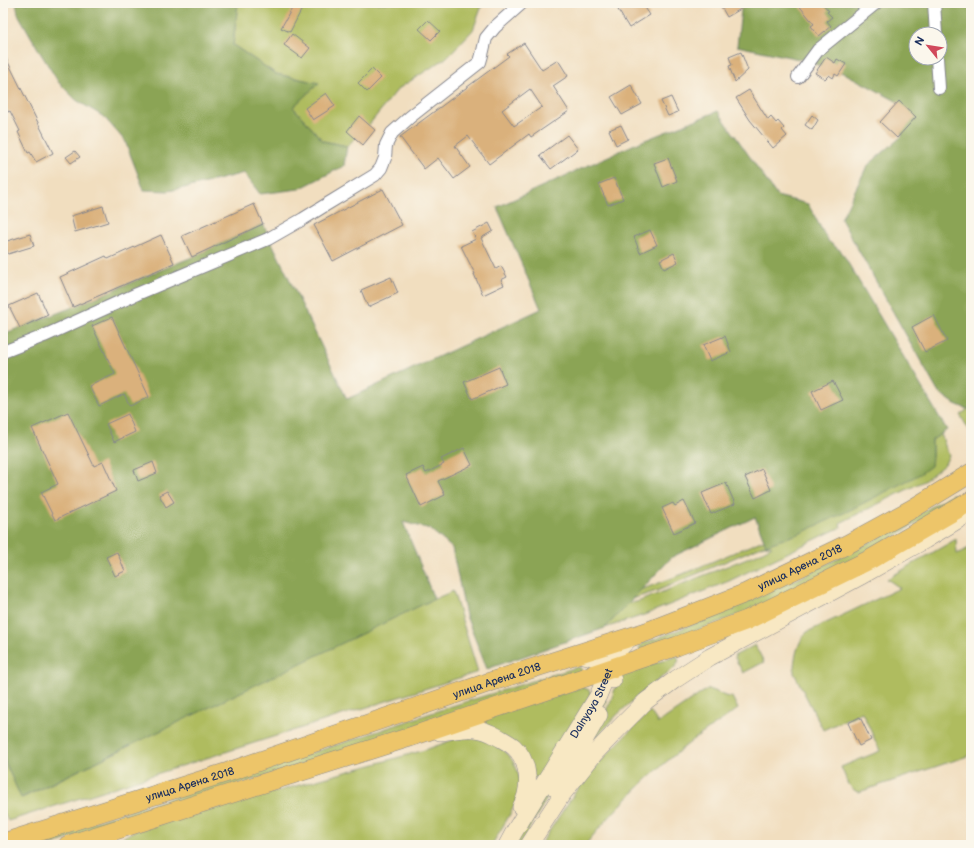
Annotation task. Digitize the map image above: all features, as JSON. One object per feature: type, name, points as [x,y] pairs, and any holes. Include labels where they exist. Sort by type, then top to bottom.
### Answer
[{"type":"main road","name":"улица Арена 2018","points":[[3,842],[228,772],[490,682],[646,632],[746,593],[792,572],[848,544],[912,509],[971,473]]},
{"type":"main road","name":"улица Арена 2018","points":[[68,845],[102,840],[609,670],[748,620],[871,559],[971,501]]},
{"type":"main road","points":[[529,845],[562,796],[595,753],[646,701],[710,657],[868,572],[971,512]]},
{"type":"main road","points":[[609,670],[621,647],[630,638]]},
{"type":"main road","points":[[580,654],[604,661],[609,670]]},
{"type":"main road","name":"Dalnyaya Street","points":[[507,845],[598,696],[609,670]]},
{"type":"main road","name":"Dalnyaya Street","points":[[525,845],[604,707],[611,692],[613,681],[609,670]]},
{"type":"main road","points":[[407,738],[475,728],[491,733],[514,747],[521,756],[527,771],[528,785],[525,800],[500,845]]},
{"type":"street","points":[[3,352],[44,336],[137,294],[268,239],[304,219],[375,175],[381,168],[385,158],[386,145],[392,133],[480,62],[486,38],[495,26],[522,3]]},
{"type":"street","points":[[798,78],[818,50],[876,3]]},
{"type":"street","points":[[934,3],[935,26]]},
{"type":"street","points":[[938,66],[939,88]]},
{"type":"green space","points":[[16,3],[238,3],[233,45],[276,74],[319,83],[293,107],[323,141],[347,146],[344,166],[299,189],[260,194],[244,173],[168,191],[144,190],[125,141],[104,117],[76,100],[59,83],[18,14]]},
{"type":"green space","points":[[238,3],[483,3],[473,30],[446,58],[398,89],[368,126],[347,146],[323,141],[293,107],[318,83],[276,74],[233,45]]},
{"type":"green space","points":[[739,3],[971,3],[971,407],[967,409],[955,404],[938,392],[841,219],[867,166],[902,136],[898,102],[846,74],[799,59],[737,46],[741,10]]},
{"type":"green space","points":[[718,111],[777,196],[808,204],[828,241],[841,251],[947,430],[932,440],[931,466],[920,474],[848,511],[801,533],[766,545],[755,517],[672,557],[605,628],[487,669],[466,616],[452,548],[430,529],[403,522],[434,599],[21,798],[3,757],[3,334],[73,307],[192,257],[263,224],[347,399],[541,309],[497,207],[635,144]]},
{"type":"green space","points":[[971,407],[971,433],[960,415]]},
{"type":"green space","points":[[941,434],[949,455],[945,464],[924,481],[840,523],[841,527],[729,581],[644,615],[605,628],[627,604],[640,601],[757,554],[772,546],[764,545],[657,591],[632,599],[640,590],[837,512],[932,457],[932,440]]},
{"type":"green space","points":[[952,494],[956,495],[958,498],[859,558],[763,606],[640,651],[639,648],[642,644],[715,616],[801,577],[888,533]]},
{"type":"green space","points":[[956,539],[957,554],[971,547],[971,755],[859,792],[856,791],[850,786],[841,767],[880,751],[862,712],[823,730],[794,673],[795,657],[799,645],[807,632],[900,588],[887,579]]},
{"type":"green space","points":[[453,591],[478,672],[8,821],[3,811],[3,759],[22,798],[404,612]]},
{"type":"green space","points":[[755,645],[764,662],[743,673],[734,656]]},
{"type":"green space","points":[[677,656],[678,662],[675,667],[640,694],[618,714],[591,743],[599,722],[610,703],[619,675]]},
{"type":"green space","points":[[580,667],[582,671],[573,678],[49,845],[22,845],[355,739],[449,707]]},
{"type":"green space","points":[[582,687],[589,690],[591,693],[542,778],[533,777],[482,723],[484,718]]},
{"type":"green space","points":[[706,690],[713,690],[725,696],[732,697],[738,709],[693,740],[653,774],[629,796],[585,845],[540,845],[576,791],[606,755],[650,711],[658,723]]},
{"type":"green space","points":[[601,698],[607,701],[519,845],[513,845]]},
{"type":"green space","points":[[465,737],[489,741],[503,750],[509,755],[517,769],[519,777],[520,785],[517,799],[511,813],[492,845],[117,845],[120,839],[134,831],[425,750]]},
{"type":"building","points":[[295,3],[305,3],[290,32],[281,28]]},
{"type":"building","points":[[614,3],[642,3],[650,15],[629,28]]},
{"type":"building","points":[[719,3],[751,3],[727,17]]},
{"type":"building","points":[[797,3],[822,3],[832,17],[827,21],[831,26],[819,36],[811,26],[814,24]]},
{"type":"building","points":[[428,20],[440,31],[431,40],[419,29]]},
{"type":"building","points":[[292,34],[310,48],[302,58],[284,45]]},
{"type":"building","points":[[524,43],[542,70],[558,60],[568,76],[553,86],[569,111],[531,137],[529,134],[489,164],[468,136],[455,146],[470,167],[454,179],[438,158],[424,169],[400,137],[509,56],[507,54]],"holes":[[[530,89],[542,107],[514,126],[502,110]]]},
{"type":"building","points":[[3,52],[53,153],[36,162],[30,152],[28,153],[18,132],[20,131],[10,111],[8,112],[3,102]]},
{"type":"building","points":[[741,52],[748,70],[735,82],[729,66],[732,65],[729,57]]},
{"type":"building","points":[[826,57],[835,63],[837,59],[846,64],[838,76],[835,74],[833,78],[829,75],[825,79],[815,73]]},
{"type":"building","points":[[372,69],[381,78],[367,92],[358,83]]},
{"type":"building","points":[[631,85],[642,104],[622,115],[611,97]]},
{"type":"building","points":[[749,90],[768,120],[771,117],[776,123],[778,121],[784,128],[782,130],[787,136],[773,148],[750,120],[736,98]]},
{"type":"building","points":[[326,93],[335,106],[313,120],[305,108]]},
{"type":"building","points":[[671,97],[678,112],[668,116],[661,101]]},
{"type":"building","points":[[899,101],[916,117],[897,138],[880,122]]},
{"type":"building","points":[[812,115],[818,120],[812,130],[805,125]]},
{"type":"building","points":[[359,116],[375,130],[363,145],[347,131]]},
{"type":"building","points":[[621,125],[628,139],[616,145],[609,130]]},
{"type":"building","points":[[567,135],[578,149],[551,169],[540,155]]},
{"type":"building","points":[[75,151],[80,157],[71,163],[66,157]]},
{"type":"building","points":[[668,158],[677,181],[663,187],[654,163]]},
{"type":"building","points":[[614,178],[623,199],[608,205],[599,184]]},
{"type":"building","points":[[383,189],[402,225],[333,261],[314,225]]},
{"type":"building","points":[[254,204],[263,224],[192,257],[182,236]]},
{"type":"building","points":[[103,206],[108,222],[75,232],[71,216]]},
{"type":"building","points":[[489,223],[493,231],[481,238],[496,269],[501,266],[507,277],[501,280],[504,285],[483,295],[475,274],[461,246],[476,239],[472,232]]},
{"type":"building","points":[[650,230],[657,245],[640,253],[634,237]]},
{"type":"building","points":[[30,234],[34,246],[8,254],[4,242]]},
{"type":"building","points":[[161,235],[174,263],[73,307],[60,277],[106,256],[108,259]]},
{"type":"building","points":[[674,253],[678,262],[664,269],[660,260]]},
{"type":"building","points":[[391,277],[398,293],[368,307],[361,290]]},
{"type":"building","points":[[38,293],[48,315],[20,328],[9,306]]},
{"type":"building","points":[[934,315],[947,341],[925,352],[912,327]]},
{"type":"building","points":[[112,317],[149,397],[130,406],[124,394],[99,406],[89,386],[115,374],[92,326]]},
{"type":"building","points":[[725,336],[731,352],[710,361],[703,345]]},
{"type":"building","points":[[499,367],[506,384],[472,399],[464,382]]},
{"type":"building","points":[[833,381],[843,400],[821,410],[812,391]]},
{"type":"building","points":[[68,412],[94,466],[103,462],[116,491],[55,520],[41,492],[58,484],[32,428]]},
{"type":"building","points":[[128,414],[135,432],[114,442],[106,424]]},
{"type":"building","points":[[464,448],[472,465],[438,481],[445,495],[421,507],[406,475],[423,467],[426,473],[444,464],[441,459]]},
{"type":"building","points":[[153,462],[157,473],[138,481],[134,470]]},
{"type":"building","points":[[762,469],[771,490],[755,498],[745,477]]},
{"type":"building","points":[[726,483],[735,504],[711,514],[702,493]]},
{"type":"building","points":[[167,491],[174,502],[166,507],[159,495]]},
{"type":"building","points":[[684,501],[695,523],[674,533],[662,508],[673,503],[675,506]]},
{"type":"building","points":[[117,552],[125,571],[115,576],[106,557]]},
{"type":"building","points":[[860,717],[871,740],[859,746],[848,723]]}]
